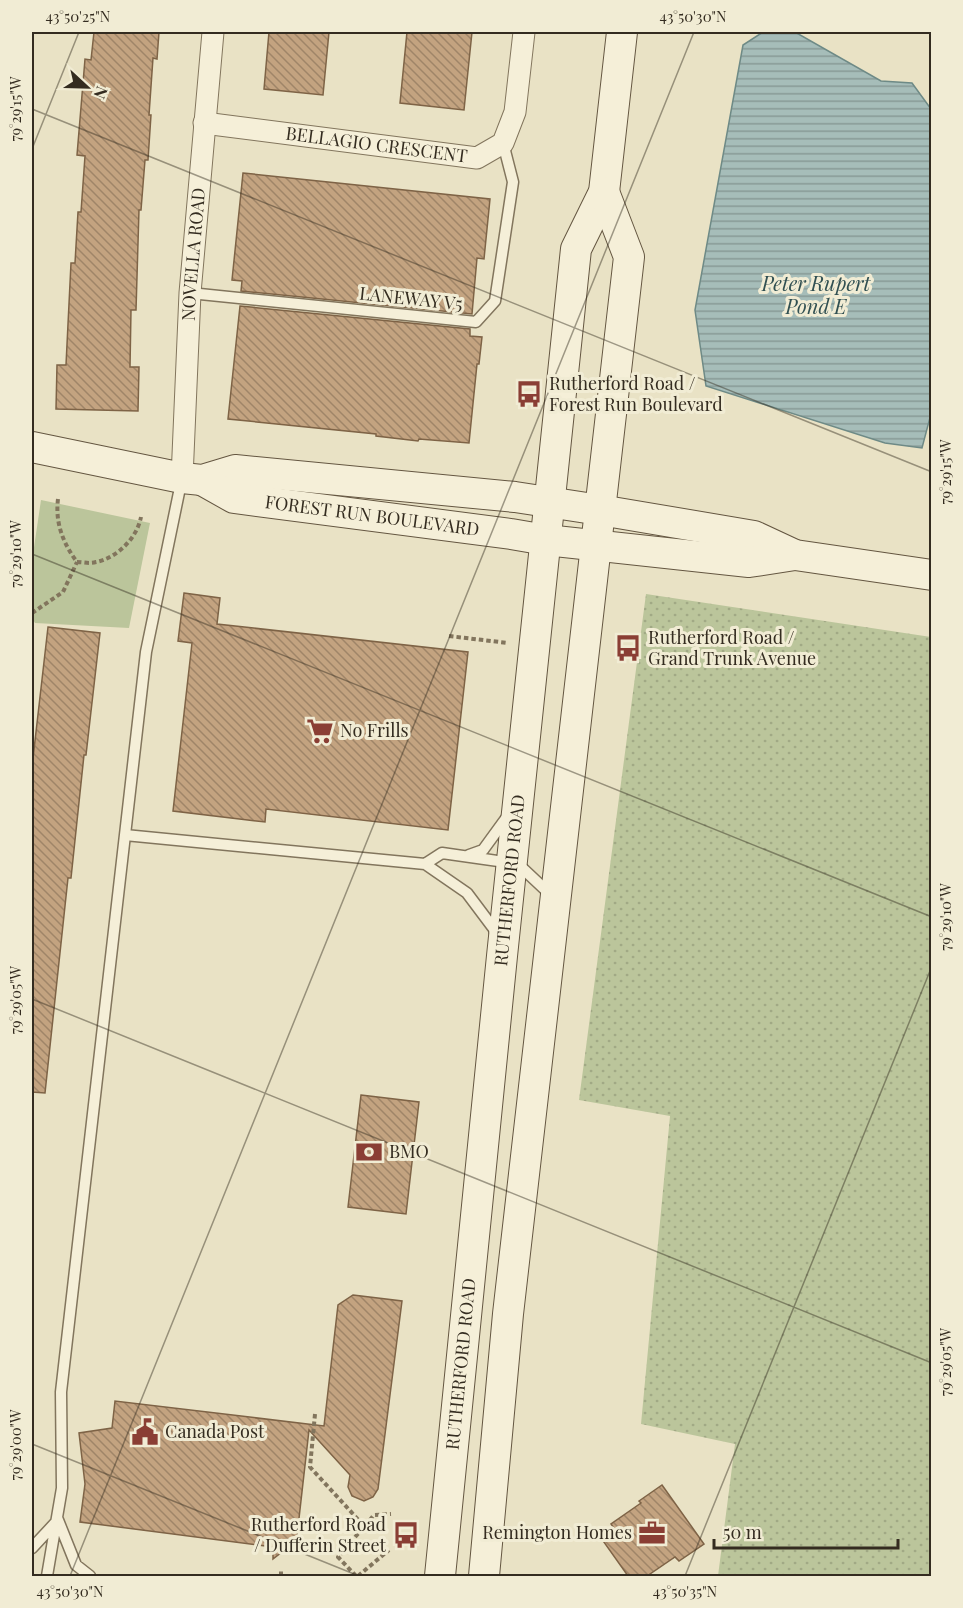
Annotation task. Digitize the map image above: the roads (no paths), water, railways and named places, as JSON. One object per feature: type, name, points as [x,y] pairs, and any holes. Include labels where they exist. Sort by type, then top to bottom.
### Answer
[{"type":"main road","name":"RUTHERFORD ROAD","points":[[440,1576],[576,249],[604,192],[622,32]]},
{"type":"main road","name":"RUTHERFORD ROAD","points":[[484,1576],[508,1314],[629,257],[604,192]]},
{"type":"main road","name":"FOREST RUN BOULEVARD","points":[[32,447],[192,479],[234,498],[546,540],[749,562],[795,555]]},
{"type":"main road","name":"FOREST RUN BOULEVARD","points":[[192,479],[235,470],[515,497],[754,536],[795,555]]},
{"type":"main road","points":[[795,555],[932,574]]},
{"type":"street","name":"NOVELLA ROAD","points":[[192,479],[190,293],[213,32]]},
{"type":"street","points":[[503,143],[515,112],[524,32]]},
{"type":"street","name":"BELLAGIO CRESCENT","points":[[204,123],[477,158],[503,143]]},
{"type":"lane","name":"LANEWAY V5","points":[[190,293],[476,322],[495,301],[513,182],[503,143]]},
{"type":"lane","points":[[47,1576],[62,1488],[61,1392],[146,652],[192,479]]},
{"type":"lane","points":[[464,856],[483,850],[518,802]]},
{"type":"lane","points":[[125,835],[425,864],[467,893],[494,929],[502,956]]},
{"type":"lane","points":[[425,864],[442,852],[512,863],[519,865],[555,898]]},
{"type":"lane","points":[[32,1548],[58,1520]]},
{"type":"lane","points":[[58,1520],[76,1565],[90,1576]]},
{"type":"water","name":"Peter Rupert Pond E","points":[[763,32],[795,32],[881,81],[912,83],[931,109],[932,410],[922,448],[885,443],[706,386],[695,310],[743,45]]},
{"type":"place","name":"Rutherford Road / Forest Run Boulevard","points":[[529,394]]},
{"type":"place","name":"Rutherford Road / Grand Trunk Avenue","points":[[628,648]]},
{"type":"place","name":"No Frills","points":[[320,731]]},
{"type":"place","name":"BMO","points":[[369,1152]]},
{"type":"place","name":"Canada Post","points":[[145,1432]]},
{"type":"place","name":"Remington Homes","points":[[652,1533]]},
{"type":"place","name":"Rutherford Road / Dufferin Street","points":[[406,1535]]}]
